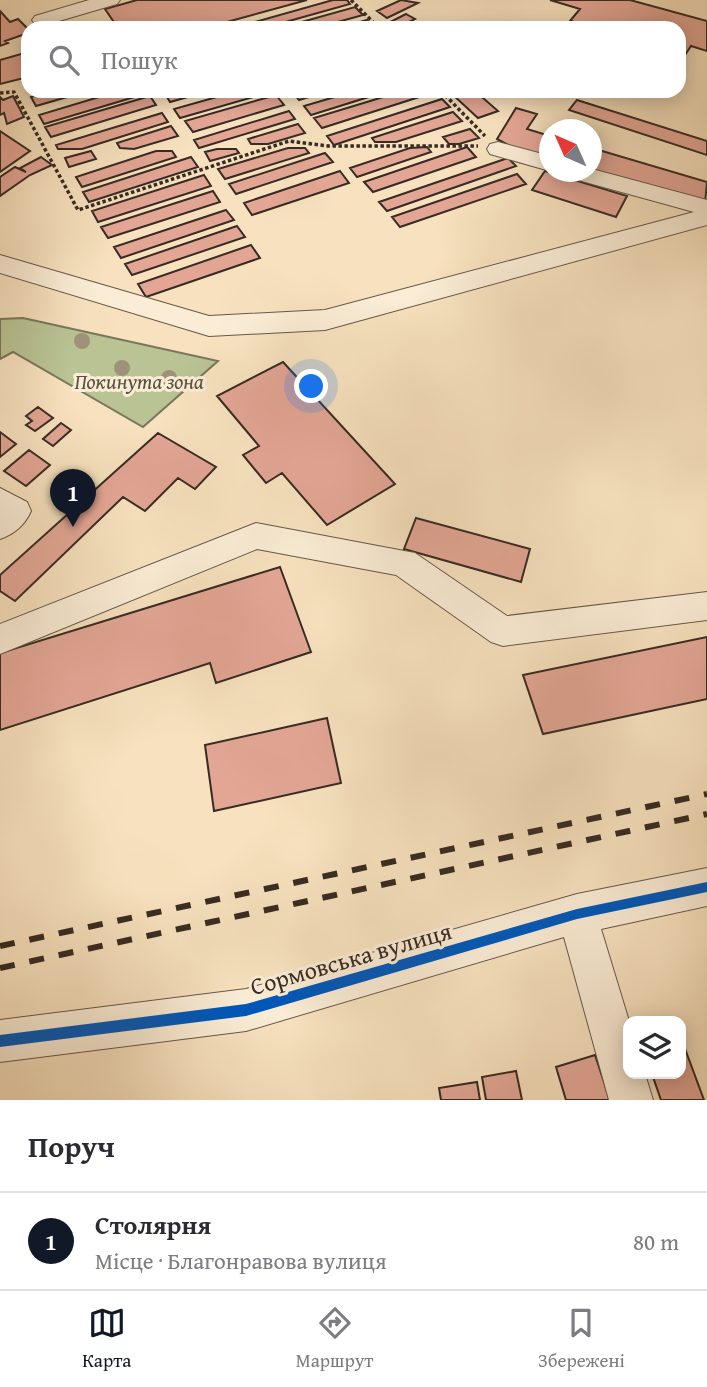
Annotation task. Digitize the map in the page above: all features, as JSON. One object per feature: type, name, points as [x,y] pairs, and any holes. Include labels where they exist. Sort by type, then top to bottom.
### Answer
[{"type":"street","points":[[42,20],[110,0]]},
{"type":"street","points":[[498,149],[539,161]]},
{"type":"street","points":[[602,179],[707,208]]},
{"type":"street","points":[[0,264],[209,326],[325,320],[707,217]]},
{"type":"street","points":[[0,500],[16,511],[0,526]]},
{"type":"street","points":[[0,639],[256,536],[404,563],[503,631],[707,606]]},
{"type":"street","name":"Сормовська вулиця","points":[[0,1041],[246,1010],[577,914],[707,887]]},
{"type":"street","points":[[577,914],[631,1100]]},
{"type":"path","points":[[351,0],[372,21]]},
{"type":"path","points":[[0,93],[14,92],[78,210],[289,141],[328,146],[470,144],[498,149]]},
{"type":"path","points":[[448,98],[498,149]]},
{"type":"green space","name":"Покинута зона","points":[[23,318],[218,361],[143,427],[13,352],[0,359],[0,319]]},
{"type":"building","points":[[137,0],[307,0],[230,21],[113,21],[105,9]]},
{"type":"building","points":[[333,0],[347,0],[350,4],[289,21],[258,21]]},
{"type":"building","points":[[401,0],[418,3],[387,18],[377,11]]},
{"type":"building","points":[[550,0],[630,0],[707,21],[707,51],[691,46],[686,54],[686,21],[570,21],[580,9]]},
{"type":"building","points":[[355,7],[363,15],[341,21],[305,21]]},
{"type":"building","points":[[0,11],[10,22],[18,19],[21,22],[21,35],[5,41],[8,43],[0,46]]},
{"type":"building","points":[[406,14],[415,19],[411,21],[392,21]]},
{"type":"building","points":[[21,54],[21,79],[0,84],[0,60]]},
{"type":"building","points":[[13,96],[24,117],[7,124],[4,113],[0,115],[0,97],[3,100]]},
{"type":"building","points":[[32,98],[64,98],[36,106]]},
{"type":"building","points":[[96,98],[131,98],[44,124],[39,115]]},
{"type":"building","points":[[143,98],[151,98],[156,105],[51,137],[45,127]]},
{"type":"building","points":[[168,98],[184,98],[170,102]]},
{"type":"building","points":[[213,98],[250,98],[180,118],[174,109]]},
{"type":"building","points":[[266,98],[278,98],[284,105],[193,132],[185,121]]},
{"type":"building","points":[[331,98],[366,98],[311,115],[304,106]]},
{"type":"building","points":[[380,98],[416,98],[322,128],[314,118]]},
{"type":"building","points":[[456,98],[483,98],[498,111],[478,118]]},
{"type":"building","points":[[442,99],[450,107],[334,145],[327,136]]},
{"type":"building","points":[[577,100],[707,141],[707,155],[602,119],[569,110]]},
{"type":"building","points":[[516,108],[537,114],[527,129],[539,133],[539,156],[516,149],[497,139]]},
{"type":"building","points":[[289,111],[295,119],[199,148],[194,140]]},
{"type":"building","points":[[453,112],[462,121],[396,142],[375,142],[372,138]]},
{"type":"building","points":[[162,113],[168,122],[82,149],[58,149],[56,145]]},
{"type":"building","points":[[298,124],[305,133],[268,144],[251,144],[248,139]]},
{"type":"building","points":[[171,126],[178,136],[134,149],[120,148],[117,143]]},
{"type":"building","points":[[470,129],[479,138],[449,144],[443,137]]},
{"type":"building","points":[[0,131],[30,151],[0,172]]},
{"type":"building","points":[[427,147],[431,152],[357,177],[350,168],[410,148]]},
{"type":"building","points":[[467,147],[476,157],[373,192],[364,182]]},
{"type":"building","points":[[288,148],[305,148],[309,153],[225,179],[218,169]]},
{"type":"building","points":[[236,149],[239,153],[210,161],[205,152]]},
{"type":"building","points":[[91,151],[96,159],[69,167],[65,158]]},
{"type":"building","points":[[156,151],[172,151],[176,157],[82,187],[76,177]]},
{"type":"building","points":[[602,151],[707,182],[705,203],[602,174]]},
{"type":"building","points":[[325,153],[333,162],[236,194],[229,184]]},
{"type":"building","points":[[41,157],[52,165],[30,175],[0,196],[0,177],[15,167],[26,172],[20,168]]},
{"type":"building","points":[[191,157],[198,167],[89,202],[83,192]]},
{"type":"building","points":[[508,158],[516,166],[387,211],[379,202]]},
{"type":"building","points":[[340,171],[349,183],[252,215],[244,203]]},
{"type":"building","points":[[517,174],[526,184],[400,227],[392,217]]},
{"type":"building","points":[[204,175],[211,186],[98,222],[92,211]]},
{"type":"building","points":[[539,180],[539,182],[581,182],[627,196],[616,217],[532,190]]},
{"type":"building","points":[[213,191],[220,202],[108,238],[101,227]]},
{"type":"building","points":[[226,210],[234,220],[121,258],[114,247]]},
{"type":"building","points":[[237,226],[245,237],[132,275],[125,264]]},
{"type":"building","points":[[251,245],[260,258],[146,297],[138,284]]},
{"type":"building","points":[[283,362],[395,484],[327,525],[282,473],[266,483],[243,455],[259,446],[217,396]]},
{"type":"building","points":[[38,407],[53,418],[35,431],[26,425],[32,421],[26,416]]},
{"type":"building","points":[[61,423],[71,430],[53,446],[43,439]]},
{"type":"building","points":[[0,432],[16,444],[0,457]]},
{"type":"building","points":[[158,433],[216,467],[195,489],[178,478],[145,511],[123,497],[15,601],[0,591],[0,575]]},
{"type":"building","points":[[29,450],[50,465],[26,486],[4,471]]},
{"type":"building","points":[[416,518],[530,549],[521,582],[404,549]]},
{"type":"building","points":[[280,567],[311,652],[216,683],[210,663],[0,730],[0,653]]},
{"type":"building","points":[[707,637],[707,699],[543,734],[523,675]]},
{"type":"building","points":[[327,718],[341,783],[214,811],[205,745]]},
{"type":"building","points":[[686,1051],[704,1100],[661,1100],[654,1079],[686,1079]]},
{"type":"building","points":[[595,1055],[610,1100],[566,1100],[556,1067]]},
{"type":"building","points":[[516,1071],[522,1100],[486,1100],[482,1077]]},
{"type":"building","points":[[477,1082],[480,1100],[441,1100],[439,1088]]},
{"type":"railway","points":[[0,946],[707,794]]},
{"type":"railway","points":[[0,968],[707,814]]},
{"type":"cycle path","points":[[0,1041],[246,1010],[577,914],[707,887]]},
{"type":"place","name":"Столярня","points":[[73,527]]}]
